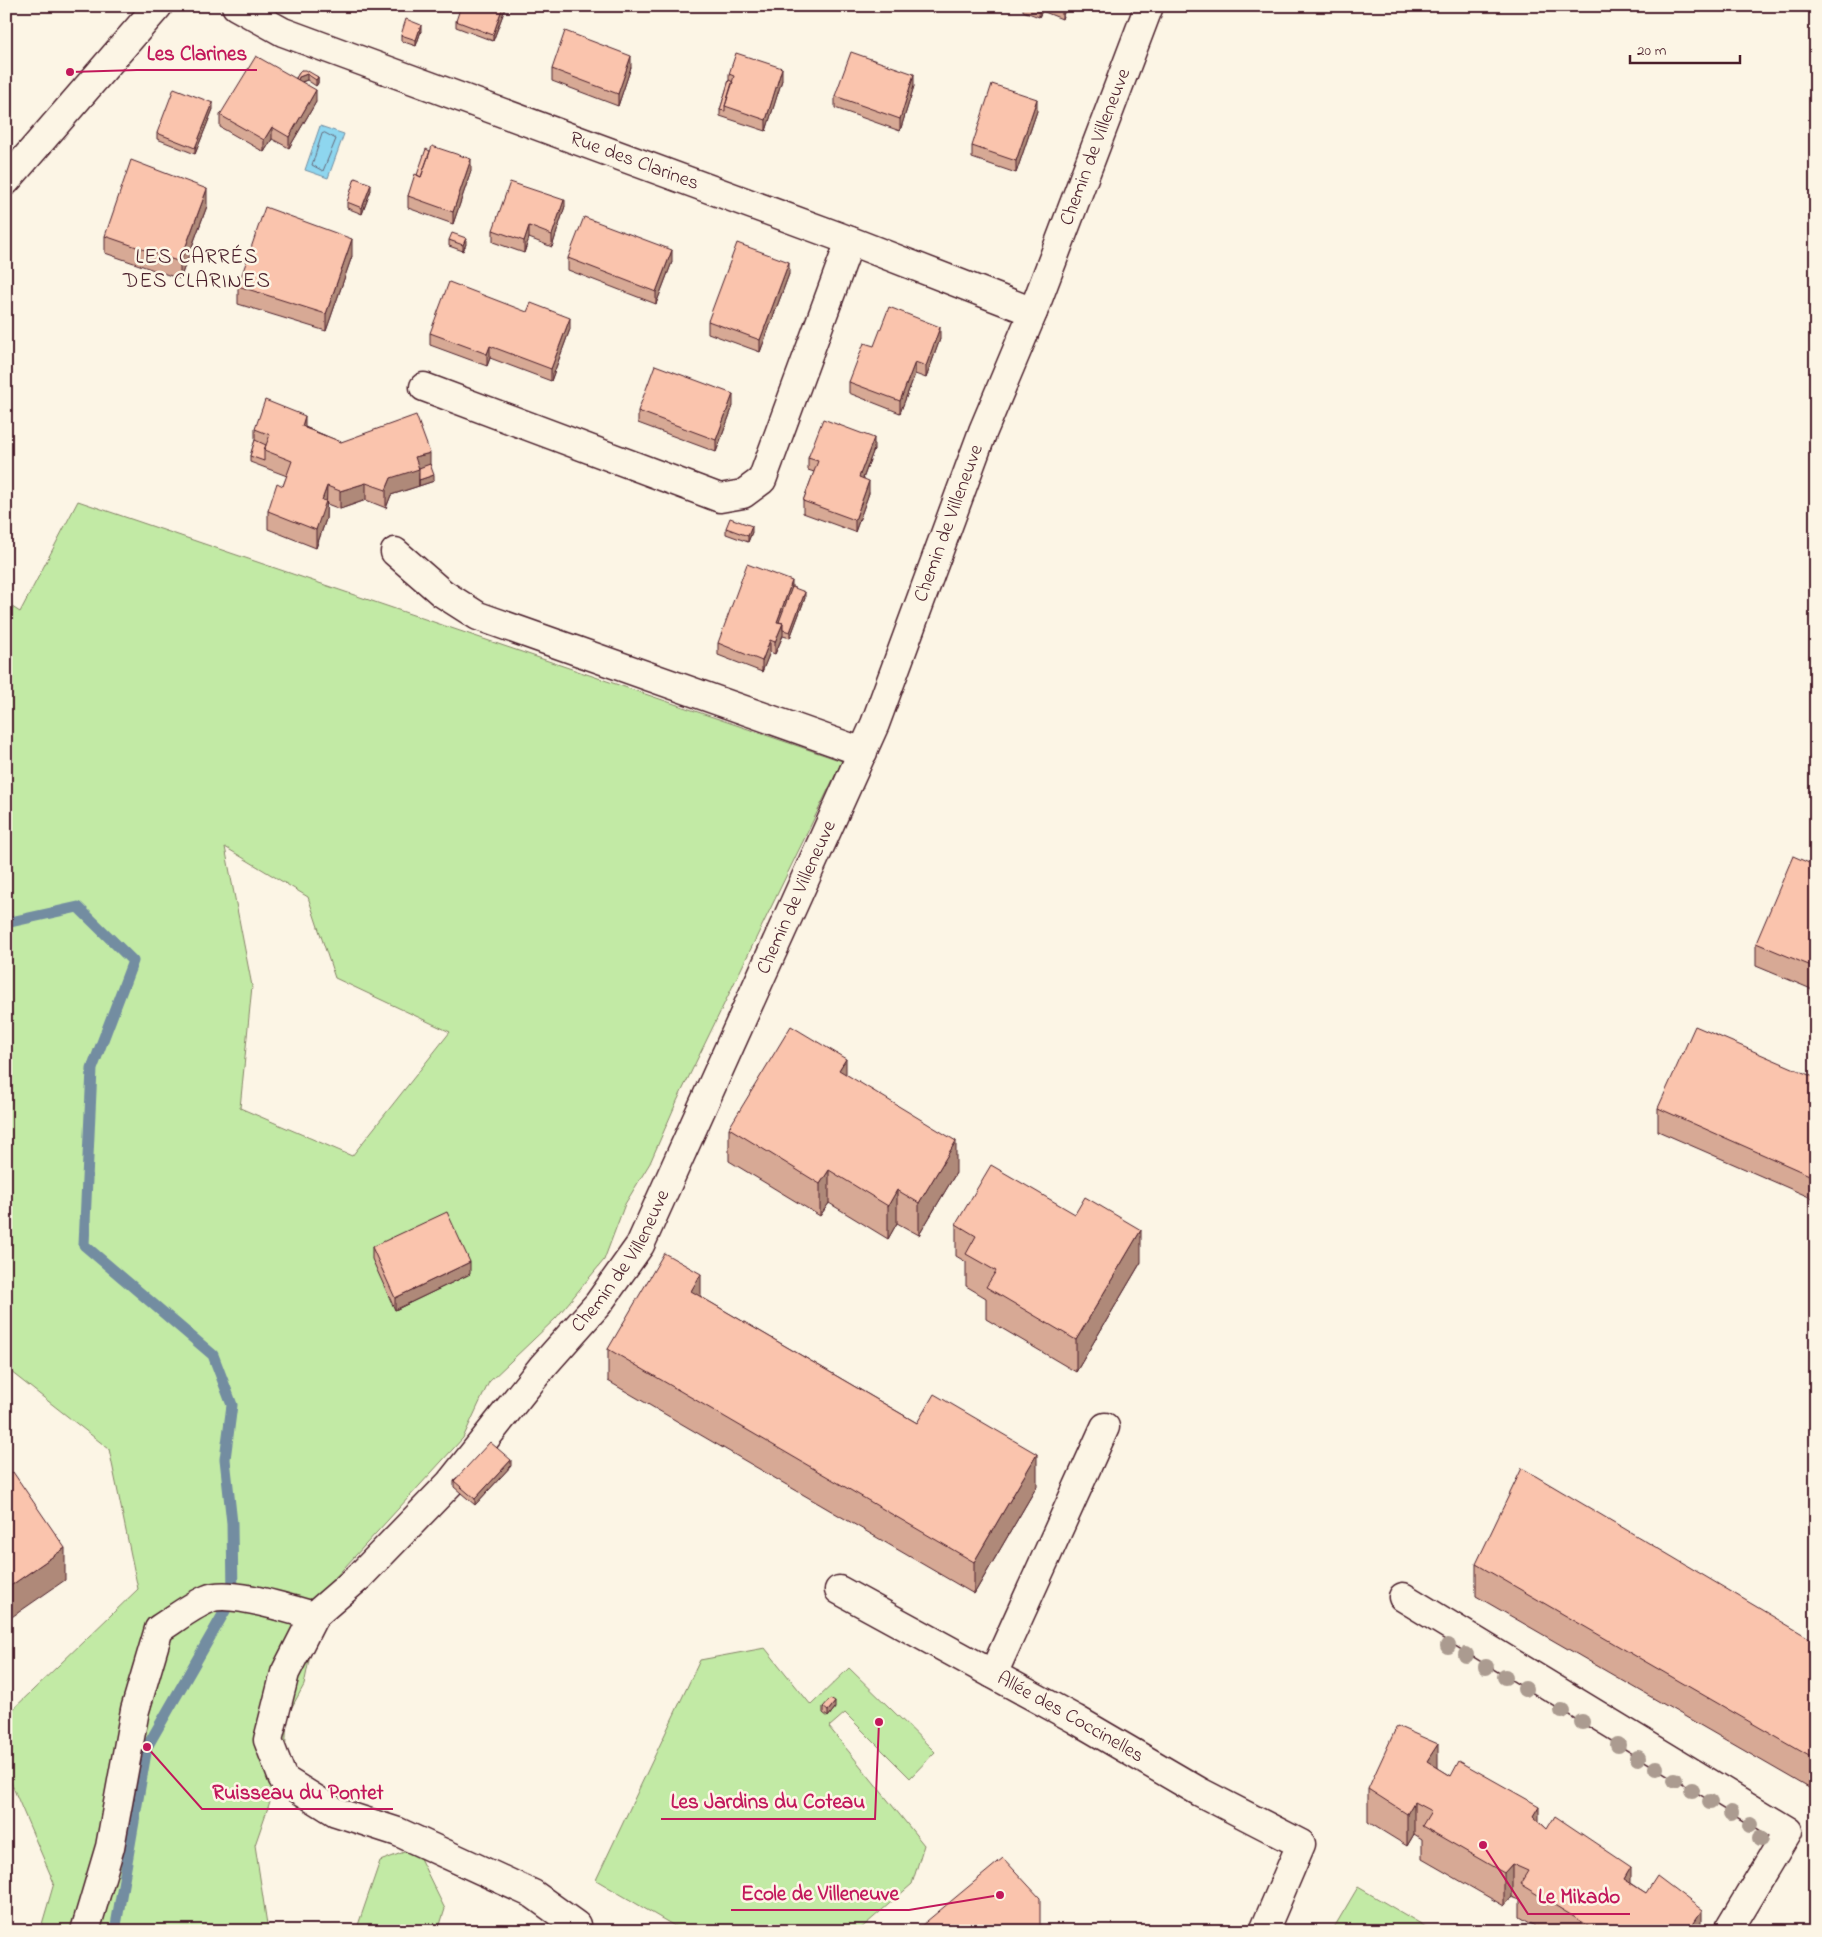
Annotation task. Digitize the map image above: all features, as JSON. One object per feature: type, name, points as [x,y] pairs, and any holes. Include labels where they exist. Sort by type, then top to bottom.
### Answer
[{"type":"street","points":[[6,182],[158,6]]},
{"type":"street","name":"Rue des Clarines","points":[[236,6],[283,32],[850,241],[1033,312]]},
{"type":"street","name":"Chemin de Villeneuve","points":[[314,1616],[358,1577],[450,1483],[543,1366],[598,1304],[640,1245],[863,752],[983,431],[1033,312],[1149,6]]},
{"type":"street","points":[[424,387],[720,498],[742,494],[762,480],[850,241]]},
{"type":"street","points":[[395,552],[442,593],[478,616],[863,752]]},
{"type":"street","points":[[993,1674],[1105,1427]]},
{"type":"street","name":"Allée des Coccinelles","points":[[839,1590],[1075,1719],[1200,1792],[1301,1844],[1264,1931]]},
{"type":"street","points":[[85,1931],[110,1847],[135,1710],[159,1629],[221,1597],[265,1602],[314,1616],[285,1673],[268,1740],[283,1779],[336,1812],[398,1832],[533,1894],[576,1925]]},
{"type":"street","points":[[1403,1597],[1788,1831],[1728,1931]]},
{"type":"green space","points":[[78,501],[842,761],[677,1101],[650,1163],[625,1204],[604,1260],[556,1318],[489,1382],[463,1438],[323,1591],[304,1685],[287,1716],[285,1758],[255,1845],[268,1931],[40,1931],[54,1883],[6,1771],[6,1716],[138,1589],[109,1449],[6,1368],[6,603],[20,612]],"holes":[[[225,847],[308,897],[335,978],[450,1032],[352,1156],[240,1108],[252,986]]]},
{"type":"green space","points":[[765,1648],[811,1705],[849,1668],[935,1752],[910,1778],[845,1713],[829,1727],[924,1845],[912,1884],[858,1931],[683,1931],[596,1880],[700,1660]]},
{"type":"green space","points":[[415,1848],[445,1909],[438,1931],[356,1931],[380,1861]]},
{"type":"green space","points":[[1358,1887],[1433,1931],[1332,1931]]},
{"type":"water","points":[[320,126],[344,134],[328,178],[305,170]]},
{"type":"building","points":[[461,6],[503,6],[493,35],[456,21]]},
{"type":"building","points":[[406,19],[421,25],[416,40],[401,35]]},
{"type":"building","points":[[565,31],[631,56],[618,94],[552,69]]},
{"type":"building","points":[[851,52],[914,74],[900,119],[835,96]]},
{"type":"building","points":[[736,53],[782,68],[766,120],[725,106],[734,76],[729,74]]},
{"type":"building","points":[[256,56],[316,90],[289,137],[272,127],[264,140],[220,115]]},
{"type":"building","points":[[301,70],[306,70],[318,77],[316,80],[307,74],[299,77],[298,80],[296,78]]},
{"type":"building","points":[[729,80],[733,82],[725,111],[720,110]]},
{"type":"building","points":[[992,84],[1037,99],[1016,161],[972,146]]},
{"type":"building","points":[[174,88],[213,103],[195,148],[157,133]]},
{"type":"building","points":[[432,146],[471,159],[453,212],[408,196],[415,174],[421,177]]},
{"type":"building","points":[[426,149],[430,151],[421,177],[417,175]]},
{"type":"building","points":[[131,160],[207,189],[180,262],[105,236]]},
{"type":"building","points":[[355,178],[371,184],[362,208],[347,202]]},
{"type":"building","points":[[510,182],[564,200],[552,235],[529,226],[524,241],[493,230]]},
{"type":"building","points":[[265,207],[352,239],[326,314],[238,286]]},
{"type":"building","points":[[584,217],[672,250],[656,292],[568,258]]},
{"type":"building","points":[[452,233],[466,238],[463,245],[449,240]]},
{"type":"building","points":[[737,243],[789,262],[760,340],[708,321]]},
{"type":"building","points":[[449,282],[527,312],[531,303],[570,318],[551,369],[490,346],[487,354],[430,333]]},
{"type":"building","points":[[889,307],[940,327],[926,366],[915,362],[900,401],[849,382],[864,343],[874,346]]},
{"type":"building","points":[[655,365],[733,394],[716,440],[638,411]]},
{"type":"building","points":[[265,400],[305,416],[302,426],[341,442],[416,415],[430,453],[415,457],[419,469],[391,478],[386,490],[366,483],[340,491],[327,486],[322,500],[326,501],[316,530],[268,511],[277,483],[283,486],[292,461],[264,450],[270,435],[255,429]]},
{"type":"building","points":[[823,419],[874,438],[859,477],[869,481],[855,520],[803,501],[818,461],[808,458]]},
{"type":"building","points":[[255,440],[266,445],[264,461],[250,456]]},
{"type":"building","points":[[430,464],[434,475],[419,480],[419,468]]},
{"type":"building","points":[[730,518],[752,526],[748,536],[726,528]]},
{"type":"building","points":[[747,564],[792,581],[777,622],[783,623],[775,642],[770,640],[762,661],[718,643]]},
{"type":"building","points":[[792,587],[805,592],[790,632],[783,630],[783,623],[779,622]]},
{"type":"building","points":[[1793,856],[1816,866],[1816,968],[1756,943]]},
{"type":"building","points":[[791,1026],[846,1059],[839,1070],[956,1141],[919,1203],[897,1190],[888,1206],[829,1170],[820,1184],[729,1128]]},
{"type":"building","points":[[1695,1026],[1816,1078],[1816,1178],[1658,1108]]},
{"type":"building","points":[[991,1165],[1075,1214],[1085,1197],[1141,1230],[1076,1340],[986,1287],[996,1271],[966,1254],[976,1236],[956,1224]]},
{"type":"building","points":[[447,1212],[470,1262],[395,1298],[372,1247]]},
{"type":"building","points":[[664,1253],[701,1274],[691,1291],[917,1423],[934,1394],[1037,1454],[974,1562],[608,1349]]},
{"type":"building","points":[[490,1442],[511,1460],[475,1499],[454,1481]]},
{"type":"building","points":[[1522,1468],[1816,1642],[1816,1760],[1476,1564]]},
{"type":"building","points":[[13,1472],[65,1548],[6,1589],[6,1477]]},
{"type":"building","points":[[830,1699],[835,1702],[828,1711],[823,1707]]},
{"type":"building","points":[[1397,1726],[1438,1744],[1427,1761],[1451,1776],[1459,1761],[1539,1806],[1533,1816],[1547,1829],[1555,1816],[1631,1867],[1624,1879],[1646,1893],[1657,1876],[1702,1910],[1688,1931],[1626,1931],[1614,1925],[1609,1931],[1597,1931],[1520,1884],[1528,1871],[1512,1864],[1504,1873],[1422,1826],[1431,1811],[1414,1802],[1407,1814],[1368,1789]]},
{"type":"building","points":[[1003,1858],[1040,1898],[1040,1931],[915,1931]]},
{"type":"waterway","points":[[6,923],[78,907],[133,961],[92,1069],[84,1245],[213,1355],[232,1405],[225,1459],[232,1523],[233,1597],[147,1747],[115,1931]]},
{"type":"place","name":"Les Clarines","points":[[70,72]]},
{"type":"place","name":"Les Jardins du Coteau","points":[[879,1722]]},
{"type":"place","name":"Ruisseau du Pontet","points":[[147,1747]]},
{"type":"place","name":"Le Mikado","points":[[1483,1845]]},
{"type":"place","name":"Ecole de Villeneuve","points":[[1000,1895]]},
{"type":"district","name":"LES CARRÉS DES CLARINES","points":[[197,270]]}]
